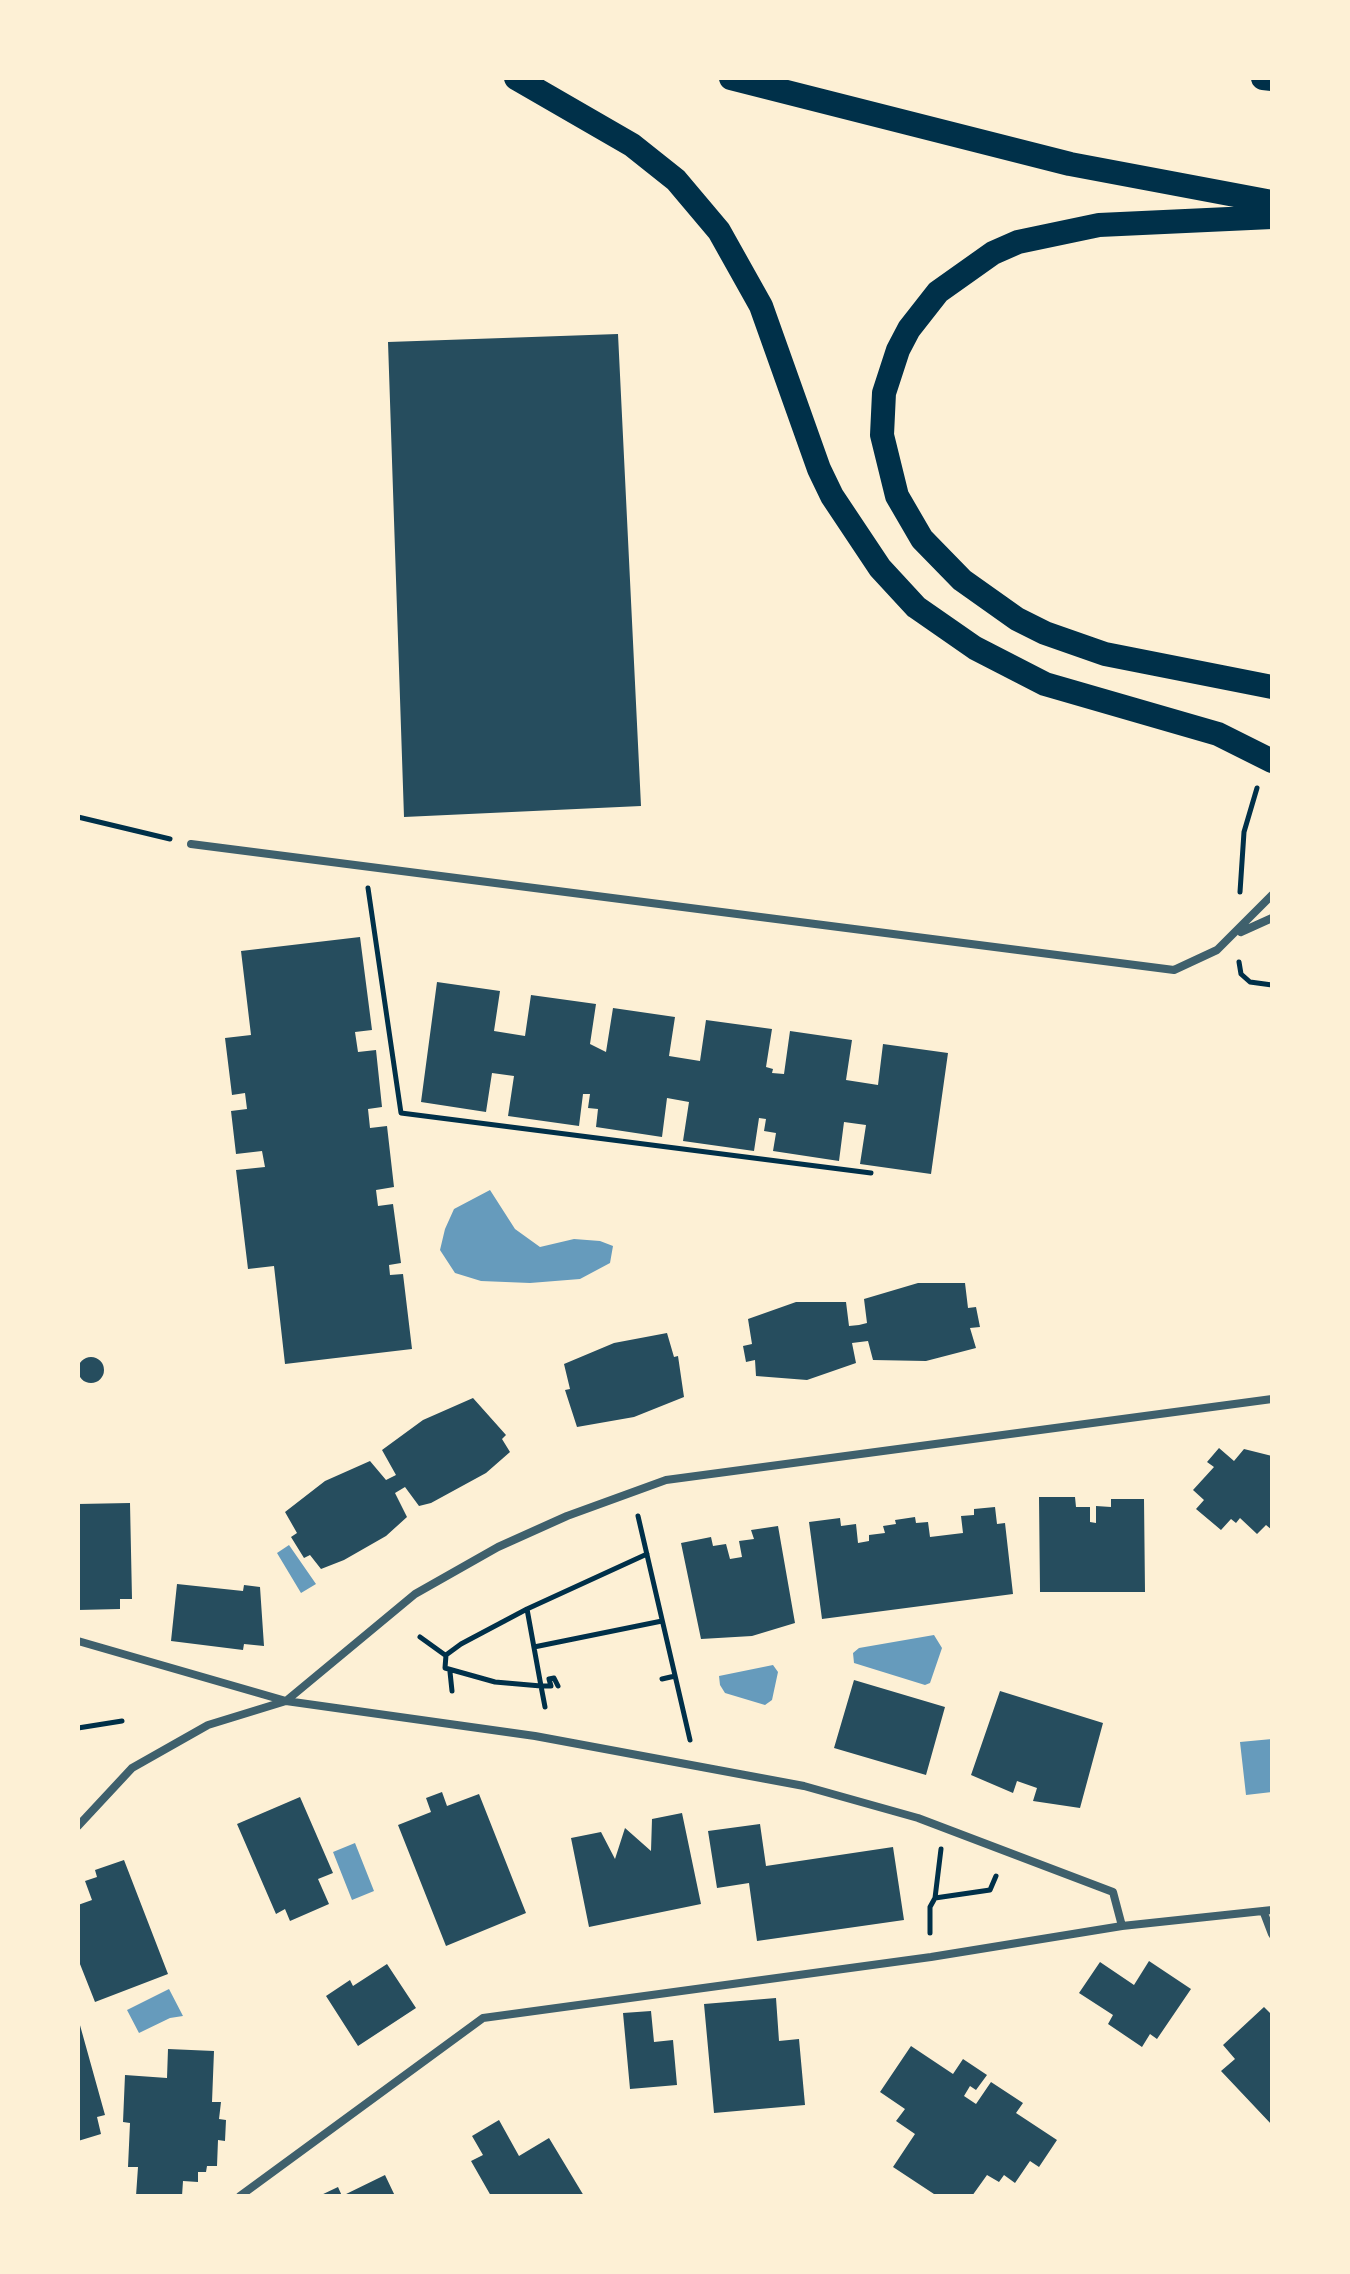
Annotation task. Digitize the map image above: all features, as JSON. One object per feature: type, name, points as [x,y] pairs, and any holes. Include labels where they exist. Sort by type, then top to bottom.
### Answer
[{"type":"highway","points":[[516,78],[586,116],[653,161],[676,180],[719,231],[761,306],[819,469],[832,496],[880,568],[916,607],[975,648],[1045,684],[1218,734],[1269,758]]},
{"type":"highway","points":[[731,78],[1056,161],[1272,202]]},
{"type":"highway","points":[[1263,78],[1272,79]]},
{"type":"highway","points":[[1272,217],[1099,225],[1018,242],[993,253],[938,292],[909,329],[898,350],[884,393],[882,435],[897,496],[922,539],[962,580],[1017,619],[1058,639],[1105,654],[1272,687]]},
{"type":"street","points":[[191,844],[1174,970],[1217,950],[1272,895]]},
{"type":"street","points":[[1237,933],[1272,918]]},
{"type":"street","points":[[78,1826],[132,1768],[170,1743],[208,1725],[286,1701],[415,1594],[498,1547],[567,1516],[666,1480],[1272,1399]]},
{"type":"street","points":[[78,1641],[286,1701],[535,1736],[804,1786],[944,1828],[1113,1892],[1122,1926]]},
{"type":"street","points":[[240,2196],[483,2018],[931,1957],[1122,1926],[1268,1912],[1272,1934]]},
{"type":"path","points":[[1269,758],[1244,832],[1237,933],[1241,974],[1250,982],[1272,985]]},
{"type":"path","points":[[78,817],[191,844]]},
{"type":"path","points":[[365,867],[401,1113],[871,1173]]},
{"type":"path","points":[[632,1493],[695,1765]]},
{"type":"path","points":[[452,1691],[450,1672],[443,1662],[446,1655],[527,1609],[647,1554]]},
{"type":"path","points":[[527,1609],[545,1707]]},
{"type":"path","points":[[534,1647],[662,1621]]},
{"type":"path","points":[[420,1637],[446,1655]]},
{"type":"path","points":[[450,1672],[495,1682],[541,1686],[551,1686],[549,1679],[554,1678],[558,1686]]},
{"type":"path","points":[[662,1679],[675,1676]]},
{"type":"path","points":[[78,1728],[122,1721]]},
{"type":"path","points":[[931,1957],[929,1917],[935,1898],[944,1828]]},
{"type":"path","points":[[935,1898],[990,1890],[996,1876]]},
{"type":"water","points":[[490,1190],[515,1229],[540,1247],[574,1239],[600,1241],[613,1246],[610,1263],[580,1279],[530,1283],[481,1281],[455,1273],[440,1250],[445,1229],[454,1209]]},
{"type":"water","points":[[289,1545],[316,1584],[301,1593],[277,1553]]},
{"type":"water","points":[[934,1635],[942,1648],[930,1683],[925,1685],[854,1663],[853,1653],[859,1648]]},
{"type":"water","points":[[773,1665],[778,1672],[772,1700],[765,1705],[725,1693],[720,1685],[719,1676]]},
{"type":"water","points":[[1272,1739],[1272,1792],[1246,1795],[1240,1742]]},
{"type":"water","points":[[355,1843],[374,1891],[352,1900],[333,1852]]},
{"type":"water","points":[[169,1989],[183,2016],[170,2018],[139,2033],[127,2010]]},
{"type":"building","points":[[618,334],[641,806],[404,817],[388,342]]},
{"type":"building","points":[[360,937],[372,1030],[355,1032],[358,1052],[376,1050],[382,1107],[368,1109],[370,1128],[387,1126],[394,1187],[376,1190],[378,1206],[393,1204],[401,1263],[389,1265],[390,1275],[403,1274],[412,1349],[285,1364],[274,1266],[248,1269],[236,1170],[265,1167],[262,1151],[236,1154],[231,1111],[247,1109],[245,1093],[232,1095],[225,1038],[251,1035],[241,951]]},
{"type":"building","points":[[437,982],[500,991],[494,1031],[525,1036],[531,995],[596,1004],[590,1044],[606,1052],[613,1008],[675,1017],[669,1056],[700,1061],[706,1020],[772,1029],[766,1067],[773,1069],[772,1073],[784,1074],[790,1031],[852,1040],[846,1080],[878,1085],[883,1044],[948,1053],[931,1174],[860,1164],[866,1125],[844,1122],[839,1161],[773,1151],[776,1133],[764,1131],[766,1119],[759,1118],[754,1151],[683,1141],[689,1102],[667,1098],[662,1137],[596,1127],[598,1109],[588,1108],[590,1094],[583,1094],[579,1126],[508,1116],[514,1076],[492,1073],[486,1112],[421,1102]]},
{"type":"building","points":[[918,1283],[965,1283],[968,1308],[976,1307],[980,1327],[970,1328],[976,1348],[926,1361],[873,1360],[868,1341],[852,1343],[856,1363],[807,1380],[756,1376],[755,1360],[746,1362],[743,1346],[752,1344],[748,1319],[796,1302],[846,1302],[849,1326],[859,1325],[867,1323],[864,1299]]},
{"type":"building","points":[[667,1333],[674,1357],[678,1356],[684,1397],[634,1417],[577,1427],[565,1390],[570,1389],[564,1364],[614,1343]]},
{"type":"building","points":[[91,1357],[100,1361],[104,1370],[100,1379],[91,1383],[82,1379],[78,1370],[82,1361]]},
{"type":"building","points":[[473,1398],[506,1435],[502,1439],[510,1452],[486,1473],[431,1503],[419,1506],[405,1487],[395,1493],[407,1517],[386,1536],[344,1560],[321,1569],[310,1555],[304,1558],[291,1537],[297,1533],[285,1512],[325,1481],[370,1461],[386,1480],[396,1475],[382,1450],[423,1420]]},
{"type":"building","points":[[1219,1448],[1234,1461],[1244,1449],[1272,1456],[1272,1530],[1266,1525],[1257,1534],[1240,1518],[1236,1523],[1231,1519],[1221,1530],[1196,1509],[1204,1500],[1193,1490],[1214,1467],[1207,1462]]},
{"type":"building","points":[[1039,1497],[1075,1497],[1076,1507],[1090,1507],[1090,1522],[1096,1523],[1096,1506],[1111,1507],[1111,1499],[1144,1499],[1145,1592],[1040,1592]]},
{"type":"building","points":[[130,1503],[132,1599],[120,1599],[120,1609],[78,1610],[78,1504]]},
{"type":"building","points":[[995,1507],[997,1524],[1005,1523],[1013,1594],[822,1619],[809,1522],[840,1518],[841,1526],[856,1524],[858,1543],[869,1541],[869,1535],[885,1533],[883,1526],[896,1524],[895,1520],[915,1517],[916,1523],[928,1522],[930,1537],[963,1533],[961,1516],[974,1515],[974,1509]]},
{"type":"building","points":[[778,1526],[795,1623],[752,1636],[701,1639],[681,1543],[711,1537],[713,1546],[726,1544],[730,1559],[742,1557],[739,1541],[754,1539],[751,1530]]},
{"type":"building","points":[[177,1584],[243,1591],[244,1585],[260,1587],[264,1646],[244,1644],[243,1650],[171,1641]]},
{"type":"building","points":[[854,1680],[945,1707],[926,1775],[834,1748]]},
{"type":"building","points":[[1000,1691],[1103,1723],[1080,1808],[1033,1801],[1037,1788],[1017,1781],[1013,1793],[971,1775]]},
{"type":"building","points":[[442,1792],[447,1806],[479,1794],[526,1913],[446,1946],[398,1825],[431,1812],[426,1798]]},
{"type":"building","points":[[300,1797],[333,1873],[318,1879],[329,1904],[290,1921],[285,1909],[276,1914],[237,1824]]},
{"type":"building","points":[[682,1813],[701,1904],[589,1927],[571,1838],[601,1832],[615,1859],[625,1828],[651,1851],[652,1819]]},
{"type":"building","points":[[760,1824],[766,1866],[893,1847],[904,1920],[757,1941],[749,1883],[717,1888],[708,1831]]},
{"type":"building","points":[[124,1860],[168,1974],[95,2002],[78,1959],[78,1905],[92,1900],[85,1881],[97,1877],[95,1870]]},
{"type":"building","points":[[1149,1961],[1191,1989],[1157,2039],[1150,2034],[1142,2047],[1108,2024],[1113,2015],[1079,1993],[1100,1962],[1134,1985]]},
{"type":"building","points":[[387,1964],[416,2008],[358,2046],[326,1996],[350,1980],[353,1986]]},
{"type":"building","points":[[776,1998],[779,2041],[799,2039],[805,2105],[714,2113],[704,2004]]},
{"type":"building","points":[[1264,2007],[1272,2015],[1272,2125],[1221,2071],[1235,2059],[1223,2045]]},
{"type":"building","points":[[651,2011],[654,2042],[673,2040],[677,2085],[630,2089],[623,2013]]},
{"type":"building","points":[[78,2018],[105,2115],[97,2117],[101,2134],[78,2141]]},
{"type":"building","points":[[911,2046],[953,2074],[963,2059],[987,2075],[976,2090],[970,2086],[964,2096],[976,2104],[991,2082],[1023,2103],[1016,2113],[1057,2140],[1039,2167],[1030,2161],[1015,2183],[1004,2175],[999,2182],[987,2175],[972,2196],[937,2196],[893,2167],[915,2134],[896,2121],[905,2109],[880,2092]]},
{"type":"building","points":[[168,2049],[214,2051],[212,2102],[221,2102],[219,2119],[226,2120],[225,2141],[218,2140],[217,2166],[207,2166],[206,2172],[198,2172],[198,2182],[183,2181],[182,2196],[136,2196],[138,2167],[128,2167],[130,2123],[123,2122],[125,2075],[167,2078]]},
{"type":"building","points":[[499,2120],[519,2156],[549,2138],[584,2196],[491,2196],[471,2161],[483,2155],[472,2136]]},
{"type":"building","points":[[385,2175],[395,2196],[342,2196]]},
{"type":"building","points":[[338,2187],[342,2196],[319,2196]]}]
